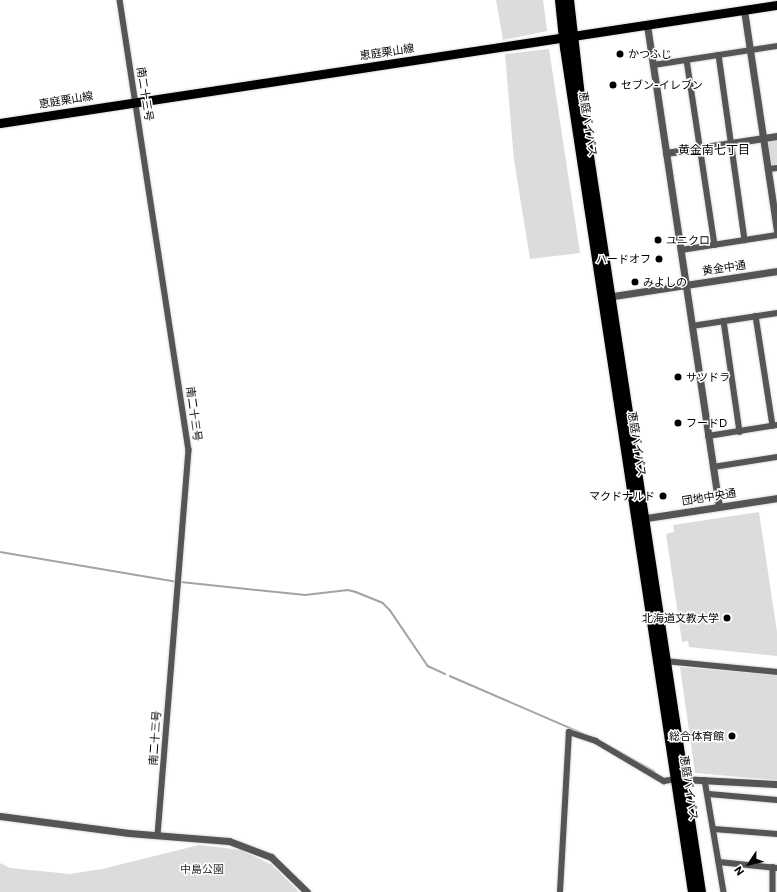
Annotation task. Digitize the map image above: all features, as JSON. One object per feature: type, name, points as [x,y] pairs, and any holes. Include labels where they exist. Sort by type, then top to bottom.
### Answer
[{"type":"highway","name":"恵庭バイパス","points":[[560,0],[568,38],[680,779],[701,892]]},
{"type":"highway","name":"恵庭バイパス","points":[[568,38],[569,0]]},
{"type":"highway","name":"恵庭バイパス","points":[[640,519],[665,661],[693,892]]},
{"type":"main road","name":"恵庭栗山線","points":[[0,122],[568,38],[647,24],[777,5]]},
{"type":"street","name":"南二十三号","points":[[120,0],[189,450],[158,835]]},
{"type":"street","points":[[744,10],[777,232]]},
{"type":"street","points":[[647,24],[719,507]]},
{"type":"street","points":[[653,65],[777,46]]},
{"type":"street","points":[[719,55],[746,240]]},
{"type":"street","points":[[687,60],[715,245]]},
{"type":"street","points":[[666,153],[777,136]]},
{"type":"street","points":[[768,170],[777,168]]},
{"type":"street","points":[[681,250],[777,235]]},
{"type":"street","name":"黄金中通","points":[[606,297],[777,271]]},
{"type":"street","points":[[692,326],[777,313]]},
{"type":"street","points":[[708,436],[775,426],[756,316]]},
{"type":"street","points":[[724,321],[740,432]]},
{"type":"street","points":[[713,467],[777,457]]},
{"type":"street","name":"団地中央通","points":[[640,519],[777,498]]},
{"type":"street","points":[[665,661],[777,672]]},
{"type":"street","points":[[560,892],[569,732],[596,741],[664,781],[680,779],[777,784]]},
{"type":"street","points":[[705,780],[709,794],[724,892]]},
{"type":"street","points":[[709,794],[777,800]]},
{"type":"street","points":[[0,816],[158,835],[213,839],[243,845],[271,857],[307,892]]},
{"type":"street","points":[[714,829],[777,834]]},
{"type":"street","points":[[719,862],[775,867],[773,892]]},
{"type":"green space","points":[[496,0],[543,0],[547,31],[503,40]]},
{"type":"green space","points":[[549,49],[580,253],[530,259],[514,160],[505,54]]},
{"type":"green space","points":[[777,139],[777,164],[772,165],[768,144],[770,140]]},
{"type":"green space","name":"北海道文教大学","points":[[759,512],[777,632],[777,656],[689,647],[688,641],[682,642],[666,534],[674,532],[673,525]]},
{"type":"green space","points":[[680,667],[777,675],[777,780],[695,773]]},
{"type":"green space","name":"中島公園","points":[[199,845],[241,850],[272,865],[299,892],[0,892],[0,863],[10,868],[70,874],[102,869]]},
{"type":"waterway","points":[[0,552],[177,582]]},
{"type":"waterway","points":[[181,582],[305,595],[348,590],[356,592],[383,603],[390,610],[428,666],[445,674]]},
{"type":"waterway","points":[[450,676],[582,733]]},
{"type":"waterway","points":[[607,745],[654,771]]},
{"type":"place","name":"かつふじ","points":[[620,54]]},
{"type":"place","name":"セブン-イレブン","points":[[613,85]]},
{"type":"place","name":"ユニクロ","points":[[658,240]]},
{"type":"place","name":"ハードオフ","points":[[659,259]]},
{"type":"place","name":"みよしの","points":[[635,282]]},
{"type":"place","name":"サツドラ","points":[[678,377]]},
{"type":"place","name":"フードD","points":[[678,423]]},
{"type":"place","name":"マクドナルド","points":[[663,496]]},
{"type":"place","name":"北海道文教大学","points":[[727,618]]},
{"type":"place","name":"総合体育館","points":[[732,736]]},
{"type":"district","name":"黄金南七丁目","points":[[714,150]]}]
